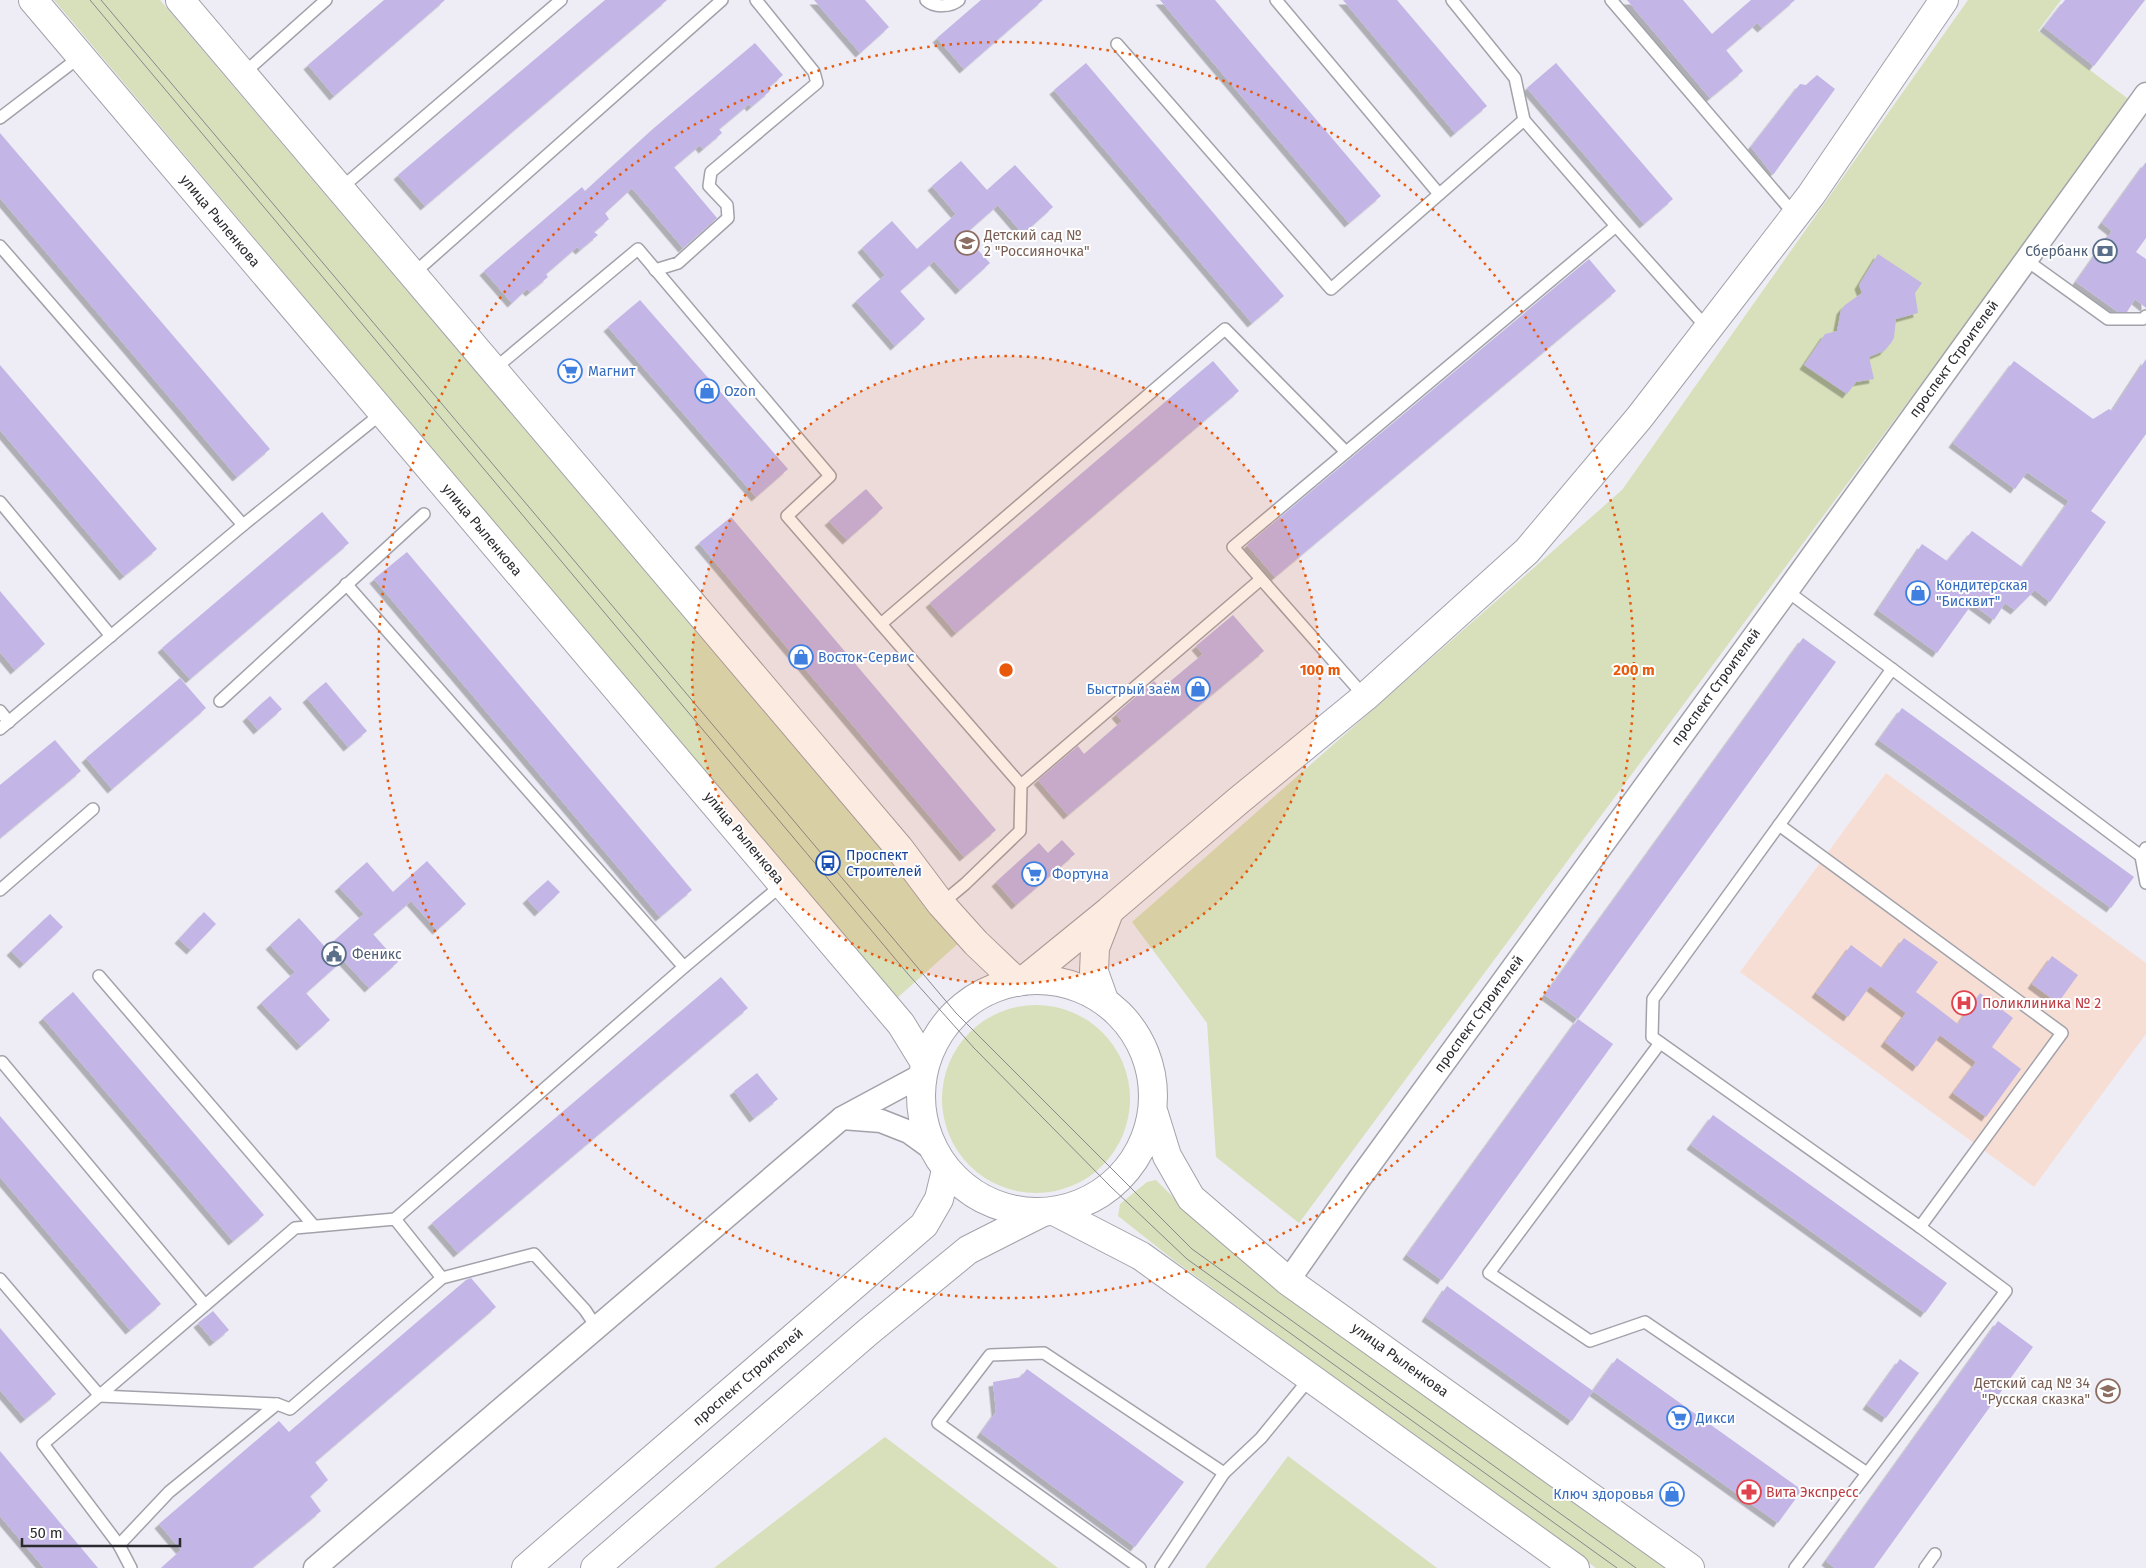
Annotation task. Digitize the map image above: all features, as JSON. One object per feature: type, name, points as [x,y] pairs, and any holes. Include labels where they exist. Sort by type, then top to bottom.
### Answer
[{"type":"main road","name":"улица Рыленкова","points":[[33,0],[901,1024],[924,1069]]},
{"type":"main road","points":[[180,0],[899,848],[941,904],[976,943],[1020,981]]},
{"type":"main road","points":[[1020,981],[1110,911],[1238,801],[1365,697],[1527,551],[1639,418],[1795,216],[1944,0]]},
{"type":"main road","points":[[1104,1000],[1094,972],[1095,948],[1110,911]]},
{"type":"main road","points":[[595,1568],[868,1332],[968,1250],[1049,1213],[1086,1203],[1112,1187],[1121,1179],[1142,1149],[1154,1114],[1154,1082],[1145,1050],[1128,1022],[1104,1000],[1079,987],[1051,980],[1020,981],[994,988],[974,998],[956,1013],[935,1041],[924,1069],[922,1109],[924,1126],[940,1160],[973,1194],[1006,1209],[1049,1213],[1141,1256],[1575,1568]]},
{"type":"main road","name":"улица Рыленкова","points":[[1154,1114],[1168,1156],[1190,1198],[1288,1280],[1690,1568]]},
{"type":"main road","name":"проспект Строителей","points":[[526,1568],[924,1225],[939,1199],[940,1160]]},
{"type":"street","name":"проспект Строителей","points":[[1288,1280],[2146,94]]},
{"type":"street","points":[[315,1568],[842,1118],[924,1069]]},
{"type":"street","points":[[842,1118],[881,1121],[910,1132],[940,1160]]},
{"type":"lane","points":[[243,74],[326,0]]},
{"type":"lane","points":[[340,189],[561,0]]},
{"type":"lane","points":[[413,274],[722,0]]},
{"type":"lane","points":[[655,270],[678,263],[728,218],[727,205],[709,186],[710,172],[817,83],[814,72],[756,0]]},
{"type":"lane","points":[[926,0],[929,3],[940,6],[955,3],[959,0]]},
{"type":"lane","points":[[1276,0],[1439,194]]},
{"type":"lane","points":[[1452,0],[1515,78],[1524,120],[1708,329]]},
{"type":"lane","points":[[1611,0],[1795,216]]},
{"type":"lane","points":[[1117,44],[1331,289],[1524,120]]},
{"type":"lane","points":[[0,118],[81,56]]},
{"type":"lane","points":[[1365,697],[1260,580],[1233,547],[1616,226]]},
{"type":"lane","points":[[0,246],[244,525]]},
{"type":"lane","points":[[493,370],[638,249],[830,476],[787,516],[1021,785],[1020,831],[965,884],[941,904]]},
{"type":"lane","points":[[2026,260],[2108,319],[2143,319],[2146,316]]},
{"type":"lane","points":[[881,624],[1225,329],[1346,452]]},
{"type":"lane","points":[[0,711],[5,726],[244,525],[382,413]]},
{"type":"lane","points":[[0,502],[111,636]]},
{"type":"lane","points":[[220,701],[424,514]]},
{"type":"lane","points":[[1021,785],[1260,580]]},
{"type":"lane","points":[[346,584],[684,967]]},
{"type":"lane","points":[[1787,591],[2143,852],[2146,883]]},
{"type":"lane","points":[[1795,1568],[2006,1291],[1920,1227],[1652,1037],[1653,999],[1892,669]]},
{"type":"lane","points":[[0,890],[93,809]]},
{"type":"lane","points":[[1779,825],[2062,1033],[1920,1227]]},
{"type":"lane","points":[[132,1568],[119,1544],[43,1444],[296,1228],[395,1219],[684,967],[783,884]]},
{"type":"lane","points":[[99,976],[314,1226]]},
{"type":"lane","points":[[1660,1043],[1489,1272],[1590,1341],[1645,1322],[1867,1473]]},
{"type":"lane","points":[[2,1062],[205,1305]]},
{"type":"lane","points":[[395,1219],[442,1278]]},
{"type":"lane","points":[[0,1279],[100,1396],[277,1404],[290,1409],[442,1278],[534,1254],[585,1310],[597,1328]]},
{"type":"lane","points":[[1140,1568],[938,1422],[990,1355],[1044,1353],[1224,1473]]},
{"type":"lane","points":[[1161,1568],[1224,1473],[1261,1438],[1310,1378]]},
{"type":"lane","points":[[119,1544],[170,1492],[277,1404]]},
{"type":"lane","points":[[1925,1568],[1935,1554]]},
{"type":"shaded area","name":"Поликлиника № 2","points":[[1886,773],[2146,963],[2146,1034],[2034,1187],[1740,972]]},
{"type":"green space","points":[[54,0],[160,0],[960,942],[896,999]]},
{"type":"green space","points":[[1968,0],[2061,0],[2038,31],[2131,101],[1299,1223],[1216,1157],[1207,1023],[1132,922],[1622,490]]},
{"type":"green space","points":[[1036,1005],[1063,1009],[1080,1016],[1102,1033],[1119,1055],[1126,1072],[1130,1099],[1126,1126],[1119,1143],[1102,1165],[1080,1182],[1063,1189],[1036,1193],[1009,1189],[992,1182],[970,1165],[953,1143],[946,1126],[942,1099],[946,1072],[953,1055],[970,1033],[992,1016],[1009,1009]]},
{"type":"green space","points":[[1156,1180],[1180,1204],[1684,1568],[1596,1568],[1175,1261],[1118,1216],[1120,1204],[1147,1182]]},
{"type":"green space","points":[[885,1437],[1058,1568],[714,1568]]},
{"type":"green space","points":[[1288,1456],[1437,1568],[1205,1568]]},
{"type":"building","points":[[384,0],[445,0],[334,96],[308,65]]},
{"type":"building","points":[[605,0],[667,0],[425,206],[398,175]]},
{"type":"building","points":[[814,0],[865,0],[889,27],[860,53]]},
{"type":"building","points":[[981,0],[1043,0],[964,69],[937,38]]},
{"type":"building","points":[[1160,0],[1215,0],[1381,196],[1349,223]]},
{"type":"building","points":[[1343,0],[1397,0],[1487,106],[1455,133]]},
{"type":"building","points":[[1627,0],[1683,0],[1712,34],[1751,0],[1795,0],[1762,28],[1757,23],[1726,50],[1743,71],[1710,98]]},
{"type":"building","points":[[2065,0],[2145,0],[2094,66],[2044,27]]},
{"type":"building","points":[[755,43],[783,75],[768,88],[770,91],[751,107],[749,104],[719,129],[722,133],[703,149],[700,145],[674,167],[717,218],[683,248],[632,188],[605,213],[609,219],[594,232],[598,235],[580,250],[577,247],[546,274],[548,277],[530,292],[527,289],[512,303],[484,271],[582,187],[585,191],[654,128]]},
{"type":"building","points":[[1086,63],[1284,296],[1252,323],[1054,90]]},
{"type":"building","points":[[1556,63],[1673,199],[1644,224],[1527,88]]},
{"type":"building","points":[[1817,75],[1835,89],[1773,175],[1751,147],[1800,84],[1806,85]]},
{"type":"building","points":[[0,133],[270,449],[237,477],[0,198]]},
{"type":"building","points":[[961,161],[987,190],[1015,165],[1053,207],[1023,234],[998,205],[964,235],[990,263],[960,290],[934,261],[900,291],[925,319],[895,346],[856,301],[885,275],[862,248],[892,221],[917,249],[956,214],[932,186]]},
{"type":"building","points":[[2146,162],[2146,238],[2136,252],[2146,259],[2146,308],[2135,299],[2127,312],[2118,312],[2076,282],[2112,231],[2102,223]]},
{"type":"building","points":[[1878,254],[1922,283],[1915,293],[1918,313],[1896,319],[1894,338],[1891,343],[1884,351],[1869,357],[1874,379],[1856,382],[1847,394],[1804,365],[1825,334],[1837,331],[1841,310],[1862,293],[1859,285]]},
{"type":"building","points":[[1589,259],[1616,291],[1275,577],[1247,545]]},
{"type":"building","points":[[640,300],[788,469],[756,497],[608,327]]},
{"type":"building","points":[[2146,359],[2146,434],[2091,511],[2106,522],[2050,602],[2035,590],[2015,610],[2005,603],[1994,620],[1972,604],[1937,653],[1878,610],[1922,544],[1947,561],[1972,531],[2022,567],[2069,501],[2027,472],[2015,489],[1953,443],[2014,361],[2093,419],[2109,409],[2112,411]]},
{"type":"building","points":[[1213,361],[1239,391],[956,633],[930,603]]},
{"type":"building","points":[[0,365],[157,549],[124,576],[0,430]]},
{"type":"building","points":[[866,489],[883,508],[847,540],[829,521]]},
{"type":"building","points":[[322,512],[349,543],[190,679],[162,648]]},
{"type":"building","points":[[731,517],[996,830],[964,857],[699,543]]},
{"type":"building","points":[[407,552],[692,890],[660,917],[374,579]]},
{"type":"building","points":[[0,591],[45,644],[15,670],[0,652]]},
{"type":"building","points":[[1233,615],[1264,651],[1068,815],[1038,780],[1078,746],[1084,754],[1122,721],[1116,714],[1154,681],[1161,689],[1203,654],[1196,646]]},
{"type":"building","points":[[1803,638],[1836,662],[1578,1019],[1545,995]]},
{"type":"building","points":[[180,678],[206,708],[112,789],[86,758]]},
{"type":"building","points":[[326,682],[367,731],[348,747],[307,698]]},
{"type":"building","points":[[270,696],[282,709],[258,730],[247,717]]},
{"type":"building","points":[[1902,708],[2134,877],[2111,908],[1879,740]]},
{"type":"building","points":[[55,740],[81,771],[0,838],[0,785]]},
{"type":"building","points":[[1062,840],[1075,854],[1016,905],[996,882],[1039,843],[1048,853]]},
{"type":"building","name":"Феникс","points":[[427,861],[466,904],[437,930],[411,901],[373,934],[398,962],[369,988],[343,960],[306,993],[330,1020],[301,1046],[261,1003],[295,972],[270,945],[299,918],[326,948],[364,914],[339,887],[367,862],[393,892]]},
{"type":"building","points":[[548,880],[560,892],[539,912],[527,899]]},
{"type":"building","points":[[204,912],[216,924],[191,950],[179,939]]},
{"type":"building","points":[[50,914],[63,927],[24,964],[11,951]]},
{"type":"building","name":"Поликлиника № 2","points":[[1904,938],[1938,962],[1916,992],[1958,1024],[1980,993],[2013,1018],[1992,1047],[2021,1069],[1986,1117],[1953,1093],[1976,1062],[1940,1035],[1917,1067],[1885,1042],[1906,1013],[1870,986],[1848,1017],[1816,993],[1851,945],[1882,968]]},
{"type":"building","points":[[2052,956],[2078,975],[2058,1003],[2032,984]]},
{"type":"building","points":[[721,977],[748,1008],[458,1253],[432,1223]]},
{"type":"building","points":[[73,992],[264,1215],[233,1241],[43,1018]]},
{"type":"building","points":[[1578,1019],[1613,1044],[1442,1280],[1407,1255]]},
{"type":"building","points":[[757,1073],[778,1099],[754,1118],[734,1091]]},
{"type":"building","points":[[1713,1115],[1947,1283],[1925,1313],[1691,1145]]},
{"type":"building","points":[[0,1116],[161,1304],[130,1330],[0,1177]]},
{"type":"building","points":[[471,1278],[496,1307],[315,1462],[328,1480],[310,1496],[321,1511],[252,1568],[161,1568],[181,1550],[159,1524],[279,1421],[289,1432],[466,1280]]},
{"type":"building","points":[[1447,1286],[1593,1391],[1572,1421],[1426,1317]]},
{"type":"building","points":[[213,1311],[229,1330],[214,1342],[198,1323]]},
{"type":"building","points":[[1998,1321],[2033,1347],[1874,1568],[1835,1568],[1826,1561]]},
{"type":"building","points":[[0,1328],[56,1394],[25,1419],[0,1390]]},
{"type":"building","points":[[1617,1358],[1802,1490],[1778,1523],[1593,1391]]},
{"type":"building","points":[[1900,1359],[1919,1373],[1886,1418],[1867,1405]]},
{"type":"building","points":[[1027,1369],[1184,1482],[1135,1547],[981,1433],[996,1412],[993,1382],[1021,1377]]},
{"type":"building","points":[[0,1451],[98,1568],[44,1568],[0,1516]]},
{"type":"tram line","points":[[90,0],[908,974],[974,1048],[1111,1187],[1187,1259],[1617,1568]]},
{"type":"tram line","points":[[101,0],[956,1013],[1192,1249],[1636,1568]]},
{"type":"place","name":"Детский сад № 2 \"Россияночка\"","points":[[967,243]]},
{"type":"place","name":"Сбербанк","points":[[2105,251]]},
{"type":"place","name":"Магнит","points":[[570,371]]},
{"type":"place","name":"Ozon","points":[[707,391]]},
{"type":"place","name":"Кондитерская \"Бисквит\"","points":[[1918,593]]},
{"type":"place","name":"Восток-Сервис","points":[[801,657]]},
{"type":"place","name":"Быстрый заём","points":[[1198,689]]},
{"type":"place","name":"Проспект Строителей","points":[[828,863]]},
{"type":"place","name":"Фортуна","points":[[1034,874]]},
{"type":"place","name":"Феникс","points":[[334,954]]},
{"type":"place","name":"Поликлиника № 2","points":[[1964,1003]]},
{"type":"place","name":"Детский сад № 34 \"Русская сказка\"","points":[[2108,1391]]},
{"type":"place","name":"Дикси","points":[[1679,1418]]},
{"type":"place","name":"Вита Экспресс","points":[[1749,1492]]},
{"type":"place","name":"Ключ здоровья","points":[[1672,1494]]}]
